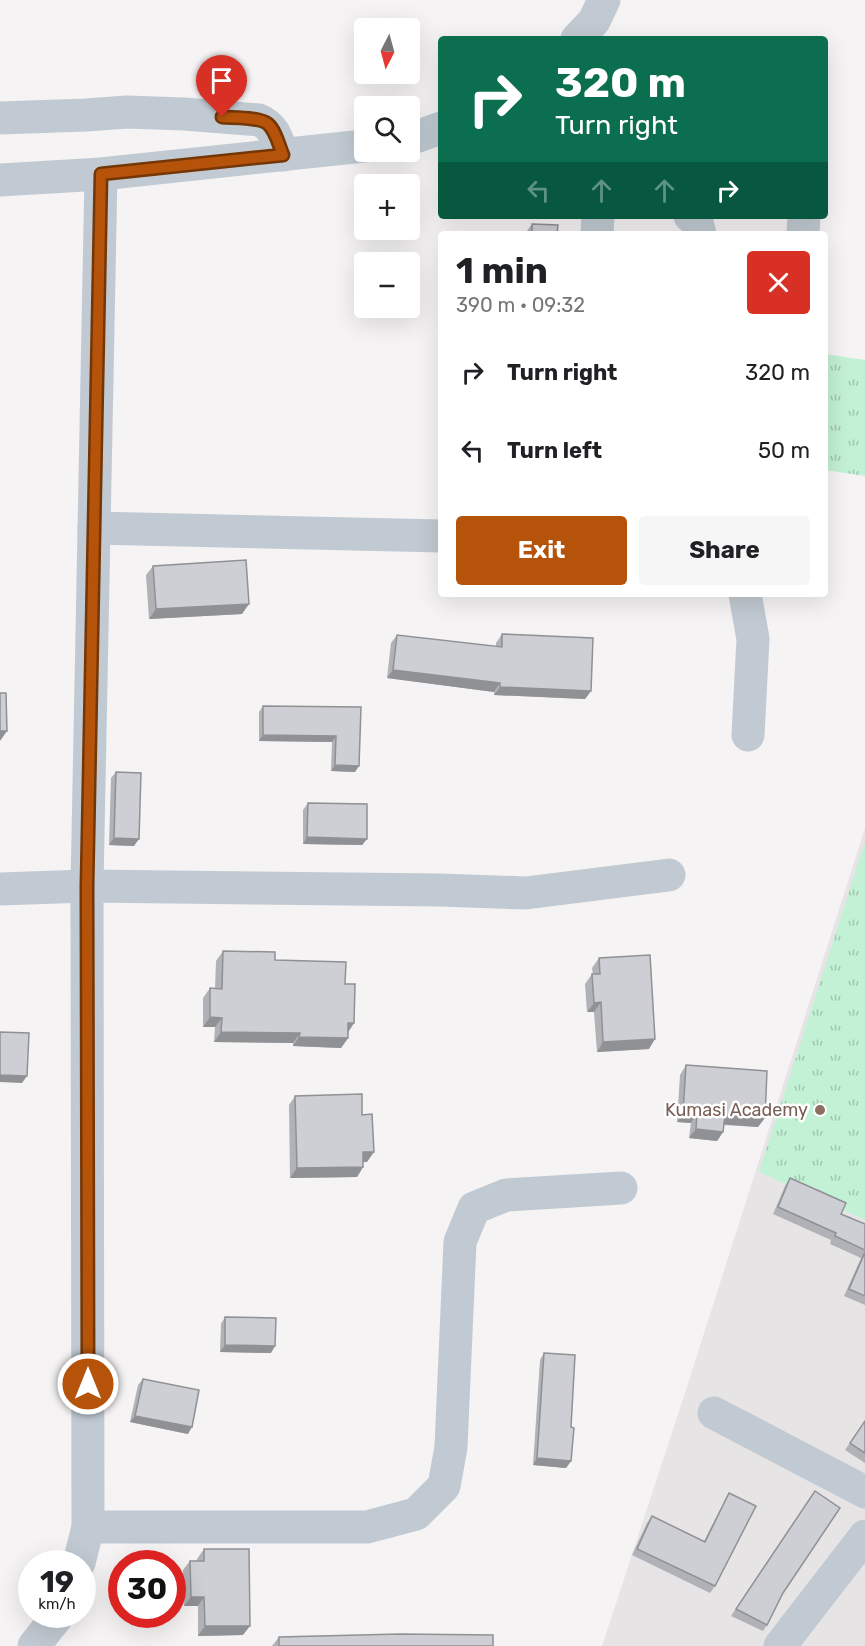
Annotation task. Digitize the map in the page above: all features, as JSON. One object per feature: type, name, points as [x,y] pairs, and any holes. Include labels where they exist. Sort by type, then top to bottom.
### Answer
[{"type":"street","points":[[580,36],[594,21],[604,0]]},
{"type":"street","points":[[0,118],[127,112],[259,120],[268,124],[273,131],[283,155]]},
{"type":"street","points":[[420,135],[438,129]]},
{"type":"street","points":[[0,180],[101,174],[354,147]]},
{"type":"street","points":[[82,1550],[88,1527],[87,886],[101,174]]},
{"type":"street","points":[[94,528],[438,536]]},
{"type":"street","points":[[746,597],[753,639],[748,735]]},
{"type":"street","points":[[0,889],[87,886],[394,889],[526,893],[669,875]]},
{"type":"street","points":[[88,1527],[367,1527],[416,1514],[444,1486],[452,1436],[460,1242],[474,1209],[506,1195],[621,1188]]},
{"type":"street","points":[[714,1413],[865,1492]]},
{"type":"street","points":[[780,1646],[865,1536]]},
{"type":"street","points":[[34,1646],[48,1628]]},
{"type":"shaded area","name":"Kumasi Academy","points":[[865,828],[865,1646],[602,1646],[685,1393]]},
{"type":"green space","points":[[828,354],[865,360],[865,476],[828,470]]},
{"type":"green space","points":[[865,842],[865,1220],[759,1172]]},
{"type":"building","points":[[532,224],[558,225],[557,231],[532,231]]},
{"type":"building","points":[[246,560],[249,604],[156,609],[153,566]]},
{"type":"building","points":[[502,634],[593,638],[591,691],[500,687],[500,683],[393,670],[397,635],[502,647]]},
{"type":"building","points":[[0,693],[6,693],[7,731],[0,731]]},
{"type":"building","points":[[263,706],[361,707],[359,766],[335,765],[336,736],[263,735]]},
{"type":"building","points":[[116,772],[141,773],[139,839],[114,838]]},
{"type":"building","points":[[308,803],[367,804],[367,839],[307,837]]},
{"type":"building","points":[[223,951],[275,952],[275,960],[346,962],[345,984],[355,984],[354,1023],[348,1023],[348,1038],[299,1037],[300,1033],[221,1032],[222,1018],[210,1017],[210,988],[222,989]]},
{"type":"building","points":[[650,955],[655,1039],[603,1042],[601,1002],[594,1003],[592,974],[600,974],[599,958]]},
{"type":"building","points":[[0,1032],[29,1033],[27,1076],[0,1075]]},
{"type":"building","points":[[686,1065],[767,1071],[765,1118],[725,1115],[723,1132],[696,1129],[697,1113],[683,1113]]},
{"type":"building","points":[[362,1094],[362,1115],[372,1114],[374,1152],[363,1152],[363,1167],[297,1168],[295,1096]]},
{"type":"building","points":[[790,1178],[846,1203],[841,1214],[865,1224],[865,1250],[835,1236],[836,1233],[778,1207]]},
{"type":"building","points":[[865,1252],[865,1296],[849,1289]]},
{"type":"building","points":[[225,1317],[276,1318],[275,1346],[225,1345]]},
{"type":"building","points":[[544,1353],[575,1355],[571,1461],[537,1458]]},
{"type":"building","points":[[143,1379],[199,1390],[192,1427],[135,1416]]},
{"type":"building","points":[[865,1421],[865,1453],[850,1443]]},
{"type":"building","points":[[815,1491],[840,1508],[783,1593],[767,1625],[736,1609]]},
{"type":"building","points":[[729,1493],[756,1506],[715,1586],[637,1549],[652,1516],[705,1542]]},
{"type":"building","points":[[204,1549],[249,1549],[250,1626],[205,1626],[204,1597],[191,1597],[190,1561],[204,1561]]},
{"type":"building","points":[[400,1634],[493,1635],[493,1646],[279,1646],[279,1637]]},
{"type":"place","name":"Kumasi Academy","points":[[820,1110]]},
{"type":"route","points":[[88,1384],[87,886],[101,174],[283,155],[268,124],[259,120],[222,117]]}]
